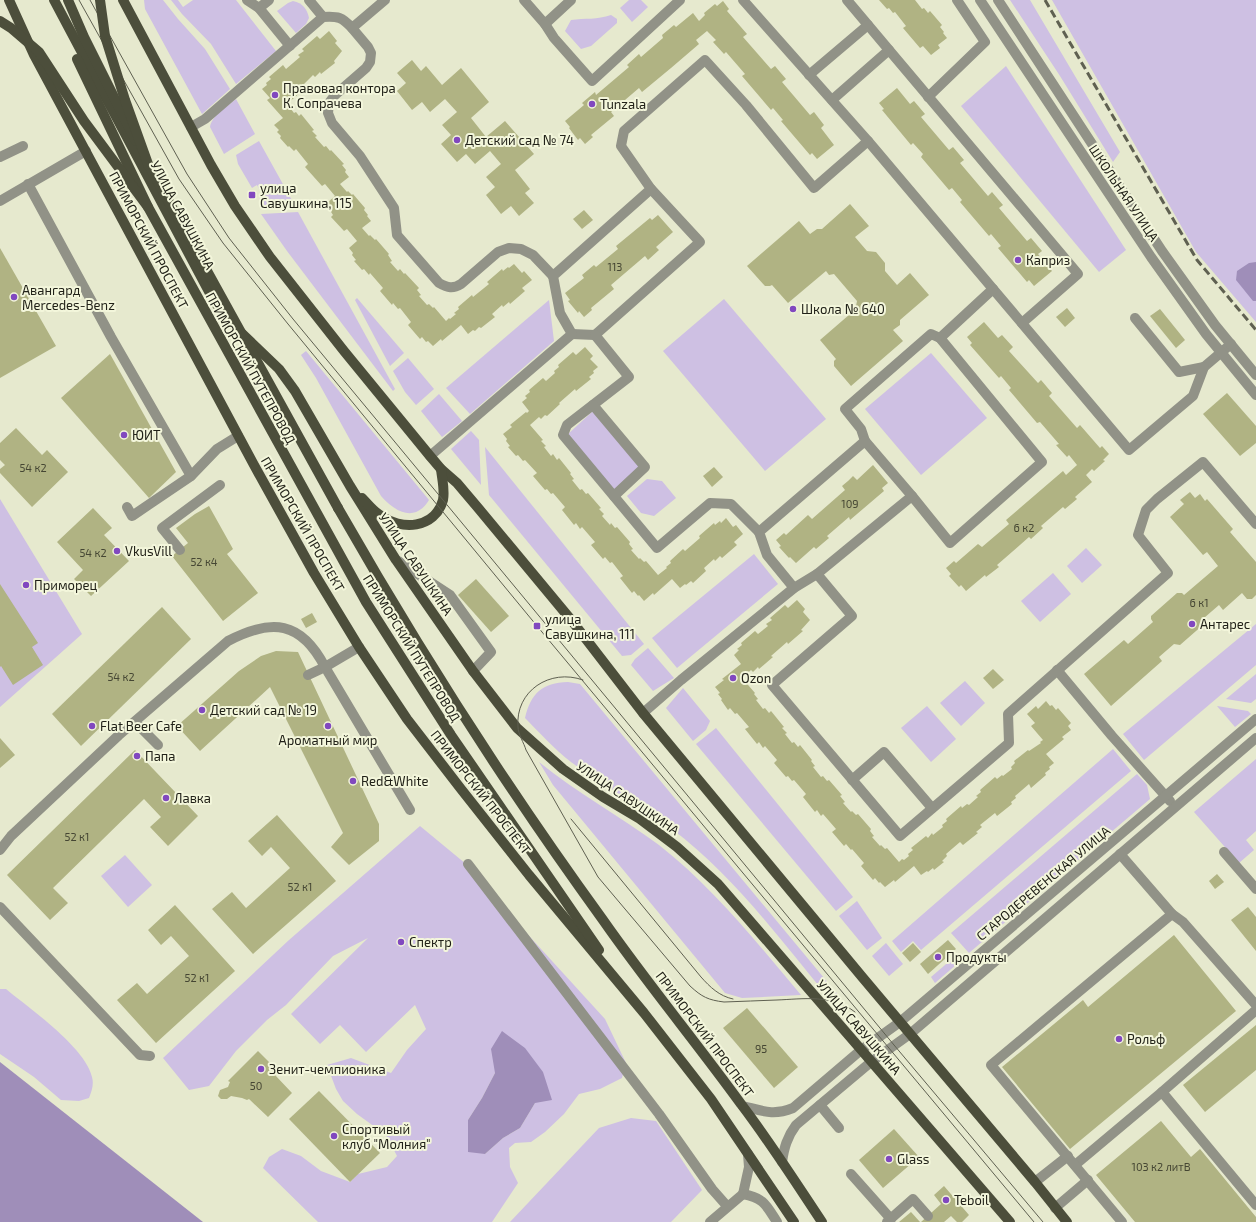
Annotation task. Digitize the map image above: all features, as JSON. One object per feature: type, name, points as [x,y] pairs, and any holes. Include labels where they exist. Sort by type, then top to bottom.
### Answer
[{"type":"main road","name":"ПРИМОРСКИЙ ПУТЕПРОВОД","points":[[53,0],[69,42],[148,207],[366,602],[451,735]]},
{"type":"main road","name":"УЛИЦА САВУШКИНА","points":[[53,0],[214,301],[232,324],[279,369],[295,391],[350,486],[396,560],[473,671],[517,728],[562,769],[603,797],[640,819],[677,847],[718,884],[861,1050],[1005,1221]]},
{"type":"main road","name":"ПРИМОРСКИЙ ПУТЕПРОВОД","points":[[68,0],[84,38],[148,164],[381,583],[469,724]]},
{"type":"main road","points":[[100,0],[105,36],[125,100],[148,164]]},
{"type":"main road","points":[[123,0],[235,206],[270,256],[344,351],[430,456],[441,469],[457,483],[572,621],[643,713],[1067,1222]]},
{"type":"main road","name":"ПРИМОРСКИЙ ПРОСПЕКТ","points":[[9,1],[34,55],[238,436],[314,572],[359,647],[407,719],[461,789],[534,881],[644,1013],[711,1099],[794,1222]]},
{"type":"main road","points":[[0,21],[11,28],[39,52],[84,121],[148,207]]},
{"type":"main road","name":"УЛИЦА САВУШКИНА","points":[[350,486],[380,515],[397,524],[413,526],[426,522],[434,515],[439,507],[442,500],[443,491],[441,469]]},
{"type":"main road","name":"ПРИМОРСКИЙ ПРОСПЕКТ","points":[[469,724],[534,823],[603,921],[743,1106],[822,1222]]},
{"type":"main road","name":"ПРИМОРСКИЙ ПРОСПЕКТ","points":[[451,735],[644,1013]]},
{"type":"street","points":[[247,0],[259,8],[290,46]]},
{"type":"street","points":[[259,8],[269,0]]},
{"type":"street","points":[[308,0],[323,17]]},
{"type":"street","points":[[352,28],[385,0]]},
{"type":"street","points":[[524,0],[545,24],[554,38],[592,81],[680,0]]},
{"type":"street","points":[[545,24],[571,0]]},
{"type":"street","points":[[743,0],[868,141],[1129,450],[1193,396],[1204,367]]},
{"type":"street","points":[[847,0],[1078,274],[1022,323]]},
{"type":"street","points":[[928,97],[985,42],[957,0]]},
{"type":"street","name":"ШКОЛЬНАЯ УЛИЦА","points":[[980,0],[1151,257],[1221,353],[1256,395]]},
{"type":"street","name":"ШКОЛЬНАЯ УЛИЦА","points":[[998,0],[1162,251],[1215,325],[1256,375]]},
{"type":"street","points":[[191,127],[205,119],[323,17],[333,16],[343,18],[368,47],[371,53],[370,62],[366,68],[335,95],[329,103],[328,113],[332,124],[360,156],[394,208],[397,234],[439,283],[446,288],[455,288],[462,284],[498,252],[509,248],[521,249],[533,255],[553,276],[560,313],[572,334]]},
{"type":"street","points":[[809,75],[868,25]]},
{"type":"street","points":[[832,100],[889,50]]},
{"type":"street","points":[[430,456],[572,334],[595,335],[700,242],[651,189],[621,146],[624,131],[705,60],[746,105],[814,188],[868,141]]},
{"type":"street","points":[[0,157],[23,146]]},
{"type":"street","points":[[0,201],[86,151]]},
{"type":"street","points":[[28,184],[111,337],[191,476]]},
{"type":"street","points":[[553,276],[651,189]]},
{"type":"street","points":[[940,338],[993,288]]},
{"type":"street","points":[[1135,318],[1177,374],[1204,367],[1231,344]]},
{"type":"street","points":[[931,334],[940,338],[1042,462],[950,543],[865,441],[861,429],[845,408],[931,334]]},
{"type":"street","points":[[595,335],[629,377],[568,425],[563,435],[657,548],[710,503],[731,504],[759,532],[767,555],[794,588]]},
{"type":"street","points":[[593,405],[645,467],[614,496]]},
{"type":"street","points":[[127,507],[132,516],[191,476],[218,450],[238,436]]},
{"type":"street","points":[[759,532],[865,441]]},
{"type":"street","points":[[817,574],[852,616],[772,685],[900,836],[1009,743],[1008,714],[1168,573],[1138,535],[1146,510],[1157,499],[1203,462],[1256,524]]},
{"type":"street","points":[[180,550],[162,528],[220,485]]},
{"type":"street","points":[[643,713],[794,588],[817,574],[912,496]]},
{"type":"street","points":[[396,560],[450,595],[491,652],[473,671]]},
{"type":"street","points":[[0,850],[12,836],[135,722],[228,641],[244,632],[263,627],[276,626],[291,631],[301,636],[314,648],[410,810]]},
{"type":"street","points":[[308,675],[359,647]]},
{"type":"street","points":[[1058,670],[1112,736],[1175,807]]},
{"type":"street","name":"СТАРОДЕРЕВЕНСКАЯ УЛИЦА","points":[[743,1106],[775,1113],[794,1108],[861,1050],[900,1022],[1256,719]]},
{"type":"street","points":[[135,722],[158,745]]},
{"type":"street","name":"СТАРОДЕРЕВЕНСКАЯ УЛИЦА","points":[[782,1162],[785,1145],[796,1125],[871,1062],[910,1034],[1256,738]]},
{"type":"street","points":[[852,780],[884,752],[932,808]]},
{"type":"street","points":[[1224,852],[1256,889]]},
{"type":"street","points":[[1120,854],[1172,914],[1183,922],[1256,1004]]},
{"type":"street","points":[[468,864],[659,1114],[712,1189],[727,1206]]},
{"type":"street","points":[[0,907],[140,1055],[150,1056]]},
{"type":"street","points":[[1122,1222],[991,1065],[1172,914]]},
{"type":"street","points":[[1075,1165],[1256,1010]]},
{"type":"street","points":[[1162,1092],[1256,1205]]},
{"type":"street","points":[[820,1105],[839,1128]]},
{"type":"street","points":[[710,1222],[742,1194],[748,1167],[748,1154]]},
{"type":"street","points":[[1035,1182],[1068,1156]]},
{"type":"street","points":[[851,1174],[889,1220],[913,1199],[928,1216]]},
{"type":"street","points":[[1055,1208],[1088,1180]]},
{"type":"street","points":[[742,1194],[760,1199],[777,1222]]},
{"type":"shaded area","points":[[144,0],[163,0],[205,49],[230,89],[202,114],[145,9]]},
{"type":"shaded area","points":[[171,0],[178,0],[183,7],[193,0],[236,0],[276,51],[236,84],[211,44],[182,14]]},
{"type":"shaded area","points":[[629,0],[641,0],[648,7],[632,22],[620,8]]},
{"type":"shaded area","points":[[1010,0],[1030,0],[1120,152],[1113,162],[1060,76]]},
{"type":"shaded area","points":[[1052,0],[1256,0],[1256,322],[1196,252]]},
{"type":"shaded area","points":[[293,1],[304,7],[309,18],[306,24],[296,33],[277,11]]},
{"type":"shaded area","points":[[611,15],[617,19],[617,23],[591,46],[581,49],[565,31],[571,20],[606,17]]},
{"type":"shaded area","points":[[1006,66],[1126,250],[1099,272],[961,106]]},
{"type":"shaded area","points":[[236,99],[255,134],[224,154],[210,127],[217,115]]},
{"type":"shaded area","points":[[259,141],[294,204],[264,207],[259,199],[263,196],[257,185],[252,188],[238,164],[236,155]]},
{"type":"shaded area","points":[[298,212],[395,389],[393,391],[287,251],[261,214]]},
{"type":"shaded area","points":[[1256,262],[1256,301],[1253,301],[1236,280],[1237,271],[1249,263]]},
{"type":"shaded area","points":[[357,298],[404,353],[390,366],[355,300]]},
{"type":"shaded area","points":[[724,299],[826,419],[765,471],[663,351]]},
{"type":"shaded area","points":[[549,300],[554,341],[470,414],[446,388]]},
{"type":"shaded area","points":[[306,351],[429,500],[418,511],[405,513],[392,507],[381,496],[316,378],[301,355]]},
{"type":"shaded area","points":[[931,353],[987,418],[921,475],[865,409]]},
{"type":"shaded area","points":[[408,358],[434,389],[416,405],[405,392],[393,371]]},
{"type":"shaded area","points":[[439,394],[462,421],[442,437],[421,411]]},
{"type":"shaded area","points":[[593,411],[640,466],[614,491],[567,435]]},
{"type":"shaded area","points":[[471,431],[479,440],[481,485],[451,449]]},
{"type":"shaded area","points":[[485,447],[644,644],[631,655],[622,656],[489,495]]},
{"type":"shaded area","points":[[647,479],[662,481],[676,498],[654,516],[641,513],[627,496]]},
{"type":"shaded area","name":"Приморец","points":[[0,499],[82,634],[0,707]]},
{"type":"shaded area","points":[[1086,548],[1102,565],[1082,583],[1067,566]]},
{"type":"shaded area","points":[[754,554],[778,584],[677,668],[652,638]]},
{"type":"shaded area","points":[[1053,573],[1071,594],[1040,622],[1021,601]]},
{"type":"shaded area","points":[[1256,624],[1256,665],[1144,760],[1123,734]]},
{"type":"shaded area","points":[[648,648],[674,678],[653,691],[631,665],[635,659]]},
{"type":"shaded area","points":[[1256,674],[1256,699],[1251,703],[1226,699]]},
{"type":"shaded area","points":[[965,681],[985,703],[961,726],[940,703]]},
{"type":"shaded area","points":[[568,682],[580,684],[839,996],[836,998],[828,997],[754,908],[715,866],[694,847],[660,820],[571,762],[525,718],[534,696],[539,691],[551,685]]},
{"type":"shaded area","points":[[683,688],[710,721],[706,730],[693,741],[666,708]]},
{"type":"shaded area","points":[[927,706],[956,739],[931,762],[901,728]]},
{"type":"shaded area","points":[[1217,706],[1248,711],[1251,714],[1235,727]]},
{"type":"shaded area","points":[[716,728],[853,897],[836,911],[696,744]]},
{"type":"shaded area","points":[[1113,749],[1131,771],[921,950],[913,941],[901,952],[892,941]]},
{"type":"shaded area","points":[[1256,759],[1256,831],[1246,840],[1254,850],[1239,863],[1194,812]]},
{"type":"shaded area","points":[[539,762],[568,784],[644,834],[679,862],[698,879],[734,917],[801,995],[742,998],[725,993],[553,785]]},
{"type":"shaded area","points":[[1137,774],[1147,785],[1150,799],[969,953],[951,933]]},
{"type":"shaded area","points":[[420,826],[466,864],[510,915],[605,1019],[626,1063],[622,1078],[600,1089],[579,1094],[564,1114],[545,1132],[531,1142],[515,1143],[509,1148],[510,1167],[518,1183],[492,1222],[318,1222],[263,1168],[269,1157],[282,1149],[301,1156],[321,1171],[350,1182],[358,1174],[387,1167],[397,1156],[386,1135],[357,1114],[343,1101],[336,1089],[327,1065],[351,1058],[391,1073],[407,1050],[426,1029],[415,1005],[366,1052],[340,1025],[320,1044],[291,1014],[368,938],[333,956],[286,1005],[267,1020],[236,1051],[209,1086],[189,1090],[163,1058],[289,940]],"holes":[[[495,1073],[535,1103],[520,1128],[503,1138],[485,1154],[468,1120]]]},
{"type":"shaded area","points":[[125,855],[152,885],[128,907],[101,876]]},
{"type":"shaded area","points":[[857,901],[882,938],[867,950],[839,916]]},
{"type":"shaded area","points":[[886,943],[903,964],[889,976],[872,956]]},
{"type":"shaded area","points":[[959,953],[964,958],[935,983],[931,977]]},
{"type":"shaded area","points":[[0,989],[6,989],[42,1018],[79,1053],[87,1065],[92,1077],[93,1082],[89,1098],[79,1101],[61,1100],[34,1077],[0,1054]]},
{"type":"shaded area","points":[[502,1031],[525,1048],[543,1072],[552,1100],[535,1103],[520,1128],[503,1138],[485,1154],[468,1152],[468,1120],[495,1073],[491,1049]]},
{"type":"shaded area","points":[[0,1062],[203,1222],[0,1222]]},
{"type":"shaded area","points":[[631,1118],[656,1121],[702,1190],[671,1222],[510,1222],[599,1128]]},
{"type":"building","points":[[879,0],[915,0],[922,9],[924,8],[928,13],[930,11],[942,25],[940,27],[947,38],[938,45],[940,48],[931,55],[923,46],[920,48],[903,28],[906,26],[895,12],[893,13],[889,8],[887,9]]},
{"type":"building","points":[[723,1],[729,9],[727,11],[747,34],[743,37],[771,69],[775,66],[786,79],[782,82],[810,115],[814,112],[824,125],[821,128],[834,145],[817,159],[812,153],[810,155],[781,121],[783,120],[773,108],[771,110],[742,76],[745,74],[726,52],[724,54],[713,42],[716,40],[707,31],[696,40],[699,44],[671,68],[642,92],[639,88],[611,112],[614,116],[591,135],[593,137],[585,144],[580,138],[578,140],[565,121],[584,105],[582,103],[595,92],[596,95],[629,67],[627,65],[639,54],[641,57],[663,38],[662,35],[674,25],[676,27],[693,13],[699,21],[705,15],[704,13],[715,4],[717,6]]},
{"type":"building","points":[[329,31],[337,41],[335,43],[342,51],[334,61],[335,63],[321,74],[320,72],[315,77],[313,75],[304,84],[305,86],[300,90],[302,91],[287,104],[294,113],[296,112],[299,116],[301,114],[314,130],[312,131],[317,136],[315,137],[324,147],[326,146],[330,151],[331,150],[344,164],[342,165],[349,177],[340,184],[347,192],[348,191],[352,195],[353,194],[365,208],[364,210],[371,221],[362,228],[369,236],[370,235],[375,240],[376,239],[389,254],[388,255],[392,261],[390,262],[398,271],[400,269],[404,274],[405,273],[419,288],[417,290],[421,295],[419,296],[427,305],[429,304],[433,308],[434,307],[446,321],[456,314],[454,313],[459,309],[458,307],[472,295],[473,297],[489,284],[487,282],[502,269],[503,271],[514,264],[522,273],[524,271],[532,280],[522,288],[525,291],[510,304],[509,302],[503,307],[502,305],[492,314],[495,317],[475,331],[473,330],[468,334],[461,325],[442,341],[441,339],[433,346],[428,341],[426,342],[422,337],[420,339],[408,325],[411,322],[400,308],[398,309],[393,303],[392,305],[380,291],[383,288],[370,273],[369,275],[364,269],[362,270],[354,261],[356,260],[349,248],[357,241],[347,229],[344,231],[331,217],[333,215],[326,204],[335,196],[325,184],[322,186],[305,167],[308,164],[296,149],[294,151],[289,146],[288,147],[277,132],[279,130],[274,125],[283,118],[267,100],[270,98],[262,89],[271,79],[269,77],[283,65],[286,69],[300,57],[298,55],[304,51],[302,49],[317,36],[320,39]]},
{"type":"building","points":[[412,60],[421,71],[426,66],[442,85],[461,68],[489,102],[471,118],[486,137],[505,121],[534,154],[515,170],[530,189],[525,193],[534,203],[519,216],[511,206],[501,214],[486,195],[495,187],[486,177],[501,164],[490,151],[475,164],[466,154],[457,162],[441,144],[451,135],[442,125],[457,112],[445,99],[430,112],[422,102],[412,110],[397,91],[406,83],[397,73]]},
{"type":"building","points":[[897,88],[910,104],[914,101],[925,114],[921,117],[949,150],[953,147],[964,160],[960,163],[988,196],[992,192],[1003,205],[999,208],[1027,241],[1031,238],[1042,251],[1038,254],[1052,271],[1034,286],[1029,280],[1027,282],[998,248],[1001,246],[991,234],[989,236],[960,202],[962,200],[952,188],[949,190],[921,157],[923,154],[913,143],[911,145],[882,110],[884,109],[879,103]]},
{"type":"building","points":[[850,204],[869,226],[855,237],[867,251],[876,252],[885,263],[885,271],[897,285],[910,273],[929,295],[900,320],[900,325],[893,330],[903,341],[851,386],[834,366],[834,361],[836,359],[820,340],[857,308],[857,301],[834,274],[829,275],[826,271],[788,303],[772,285],[765,286],[747,266],[799,221],[810,234],[817,229],[822,229]]},
{"type":"building","points":[[584,210],[593,220],[582,229],[573,219]]},
{"type":"building","points":[[658,215],[673,232],[656,247],[659,250],[648,260],[645,256],[611,285],[614,289],[591,308],[592,310],[584,317],[579,311],[578,313],[568,301],[570,300],[565,293],[584,278],[582,275],[594,265],[596,267],[618,249],[616,246],[650,218],[652,220]]},
{"type":"building","name":"Авангард Mercedes-Benz","points":[[0,248],[56,346],[0,378]]},
{"type":"building","points":[[1067,308],[1075,318],[1065,327],[1056,317]]},
{"type":"building","points":[[1160,309],[1185,340],[1176,348],[1150,316]]},
{"type":"building","points":[[984,322],[998,338],[1002,335],[1013,347],[1009,351],[1038,383],[1041,380],[1052,393],[1049,396],[1077,428],[1080,425],[1100,448],[1102,446],[1109,454],[1103,460],[1105,461],[1094,471],[1092,469],[1086,475],[1092,482],[1075,497],[1077,499],[1065,509],[1063,507],[1041,526],[1043,528],[1031,539],[1029,537],[997,565],[999,567],[986,577],[985,575],[966,591],[961,585],[959,587],[949,576],[951,574],[946,568],[954,561],[956,563],[978,544],[982,547],[1009,524],[1006,520],[1063,471],[1066,475],[1077,465],[1069,455],[1067,457],[1056,445],[1059,444],[1040,422],[1037,423],[1009,390],[1011,388],[1001,376],[999,378],[970,345],[972,343],[967,337]]},
{"type":"building","points":[[585,347],[593,356],[590,359],[598,367],[589,377],[591,379],[576,391],[575,389],[547,416],[545,415],[541,419],[539,417],[530,425],[543,440],[541,441],[546,446],[544,447],[551,456],[553,454],[557,460],[559,458],[571,473],[570,474],[574,479],[572,480],[580,490],[582,489],[586,494],[588,493],[601,508],[599,509],[604,514],[602,516],[610,525],[611,523],[615,528],[617,527],[630,542],[629,544],[633,549],[631,550],[639,559],[640,558],[644,562],[646,561],[658,575],[667,568],[666,567],[671,563],[670,561],[683,549],[685,551],[714,523],[715,525],[720,521],[721,523],[726,518],[733,527],[736,525],[743,534],[734,542],[737,545],[722,558],[720,556],[715,561],[714,559],[704,568],[706,571],[693,583],[691,581],[680,588],[672,579],[654,595],[653,593],[644,601],[634,591],[632,593],[620,578],[623,576],[612,562],[610,563],[605,557],[603,559],[591,545],[595,542],[582,527],[580,529],[576,523],[574,525],[562,510],[565,507],[553,493],[551,494],[547,489],[545,490],[533,476],[537,473],[525,460],[523,461],[518,455],[516,456],[508,447],[510,446],[503,434],[512,427],[510,425],[529,411],[522,402],[527,398],[525,396],[530,392],[529,390],[543,378],[546,381],[555,373],[554,371],[559,367],[558,365],[573,352],[576,355]]},
{"type":"building","name":"ЮИТ","points":[[110,354],[176,472],[149,498],[61,398]]},
{"type":"building","points":[[1227,393],[1256,426],[1256,443],[1240,456],[1203,414]]},
{"type":"building","points":[[16,428],[42,455],[47,450],[68,472],[32,507],[0,473],[0,469],[5,465],[0,460],[0,443]]},
{"type":"building","points":[[873,465],[888,483],[882,488],[884,491],[850,520],[849,517],[827,536],[829,538],[816,549],[814,547],[796,563],[790,557],[789,558],[779,547],[781,546],[776,540],[784,533],[786,535],[808,515],[812,519],[845,490],[842,486],[853,476],[857,480]]},
{"type":"building","points":[[714,467],[723,477],[712,487],[703,476]]},
{"type":"building","points":[[1190,492],[1195,498],[1200,494],[1205,501],[1207,499],[1233,529],[1230,532],[1256,562],[1256,595],[1252,599],[1247,599],[1242,593],[1223,610],[1219,605],[1204,618],[1204,624],[1180,645],[1174,644],[1159,657],[1162,661],[1111,706],[1084,674],[1124,640],[1128,644],[1153,622],[1151,616],[1177,593],[1182,593],[1184,595],[1218,566],[1207,552],[1203,555],[1170,517],[1184,504],[1180,500]]},
{"type":"building","points":[[209,506],[233,549],[227,554],[258,593],[223,621],[172,556],[188,543],[176,528]]},
{"type":"building","points":[[93,508],[112,528],[104,535],[129,561],[91,596],[74,579],[83,570],[57,542]]},
{"type":"building","points":[[476,579],[509,616],[491,632],[458,595]]},
{"type":"building","points":[[0,584],[38,643],[32,647],[43,665],[13,685],[1,666],[0,667]]},
{"type":"building","points":[[797,600],[805,609],[803,612],[810,620],[801,630],[803,631],[788,644],[787,642],[759,669],[758,667],[753,672],[751,670],[742,678],[755,693],[754,694],[758,699],[756,700],[763,709],[765,708],[769,713],[771,711],[784,727],[782,728],[787,733],[785,734],[792,743],[794,742],[798,747],[800,745],[812,760],[811,761],[815,766],[813,767],[821,777],[823,776],[827,781],[829,780],[842,795],[840,796],[845,802],[843,803],[851,812],[852,811],[856,815],[858,814],[871,829],[870,831],[874,836],[872,837],[880,846],[881,845],[885,849],[887,848],[899,862],[909,856],[908,854],[913,850],[911,848],[926,836],[928,838],[932,833],[933,835],[943,827],[942,825],[947,821],[946,819],[961,806],[962,808],[967,804],[969,805],[978,797],[976,796],[981,792],[980,790],[995,777],[997,779],[1012,769],[1011,767],[1015,763],[1014,761],[1028,750],[1029,751],[1041,743],[1040,742],[1043,740],[1031,726],[1035,723],[1027,714],[1036,706],[1038,709],[1046,701],[1056,710],[1058,708],[1071,723],[1068,726],[1071,730],[1062,737],[1064,739],[1046,754],[1054,763],[1045,773],[1046,775],[1031,788],[1029,784],[1015,796],[1016,798],[1011,802],[1012,804],[997,816],[995,813],[980,825],[982,827],[976,832],[978,833],[963,845],[960,842],[946,854],[947,856],[942,861],[944,862],[934,870],[933,868],[921,875],[914,866],[895,882],[894,880],[885,887],[875,878],[873,880],[861,866],[864,863],[852,849],[851,850],[846,844],[844,846],[832,832],[836,829],[823,814],[821,816],[817,810],[815,812],[803,797],[806,794],[794,780],[792,781],[788,776],[786,777],[774,763],[777,760],[765,746],[763,748],[759,742],[757,744],[745,729],[749,727],[737,713],[735,714],[730,708],[728,710],[718,694],[720,693],[715,687],[724,680],[722,679],[741,664],[734,655],[739,650],[737,649],[742,645],[741,643],[755,631],[758,634],[768,626],[766,624],[772,620],[770,618],[785,605],[788,608]]},
{"type":"building","points":[[162,607],[191,639],[81,746],[52,714]]},
{"type":"building","points":[[312,613],[317,622],[306,628],[301,619]]},
{"type":"building","points":[[276,651],[298,652],[379,824],[379,841],[349,865],[331,847],[343,833],[270,687],[200,751],[177,726],[239,671],[261,656]]},
{"type":"building","points":[[993,669],[1004,680],[993,689],[983,678]]},
{"type":"building","points":[[0,738],[15,755],[0,768]]},
{"type":"building","points":[[135,750],[198,816],[168,846],[150,827],[161,817],[144,799],[53,888],[68,903],[50,920],[7,875]]},
{"type":"building","points":[[277,815],[336,881],[253,954],[212,909],[232,892],[246,908],[290,868],[271,847],[262,856],[248,841]]},
{"type":"building","points":[[1217,874],[1224,882],[1215,889],[1209,881]]},
{"type":"building","points":[[175,905],[235,971],[156,1043],[117,1000],[137,983],[147,994],[189,956],[171,936],[161,945],[148,930]]},
{"type":"building","points":[[1248,907],[1256,917],[1256,951],[1231,920]]},
{"type":"building","name":"Рольф","points":[[1174,935],[1236,1011],[1070,1149],[1002,1067],[1083,1000],[1088,1007]]},
{"type":"building","name":"Продукты","points":[[948,940],[956,949],[928,974],[920,964]]},
{"type":"building","points":[[913,943],[921,952],[910,962],[902,953]]},
{"type":"building","points":[[747,1008],[798,1067],[774,1088],[723,1028]]},
{"type":"building","points":[[1256,1025],[1256,1070],[1205,1112],[1183,1085]]},
{"type":"building","points":[[258,1051],[278,1071],[275,1075],[292,1093],[268,1117],[249,1099],[247,1100],[231,1096],[227,1099],[221,1099],[218,1096],[220,1090],[228,1087],[230,1082],[228,1081]]},
{"type":"building","name":"Спортивый клуб \"Молния\"","points":[[319,1091],[380,1153],[350,1182],[289,1119]]},
{"type":"building","points":[[1161,1121],[1191,1157],[1200,1149],[1256,1217],[1256,1222],[1135,1222],[1096,1175]]},
{"type":"building","name":"Glass","points":[[894,1129],[919,1157],[883,1188],[859,1160]]},
{"type":"building","name":"Teboil","points":[[944,1186],[969,1215],[962,1222],[957,1222],[951,1216],[944,1222],[921,1222],[941,1204],[934,1195]]},
{"type":"building","points":[[911,1212],[920,1222],[899,1222]]},
{"type":"tram line","points":[[79,0],[179,179],[223,243],[537,626],[1034,1222]]},
{"type":"tram line","points":[[90,0],[187,174],[229,238],[293,319],[894,1045],[1043,1222]]},
{"type":"tram line","points":[[583,680],[571,677],[558,677],[547,680],[537,686],[529,693],[522,703],[518,727],[526,750],[598,877],[690,986],[698,993],[714,1000],[724,1002],[797,999],[827,1000],[837,1002],[855,1012]]},
{"type":"tram line","points":[[571,819],[701,977],[711,988],[728,998],[733,999]]},
{"type":"railway","points":[[1045,0],[1197,260],[1256,330]]},
{"type":"place","name":"Правовая контора К. Сопрачева","points":[[275,95]]},
{"type":"place","name":"Tunzala","points":[[592,104]]},
{"type":"place","name":"Детский сад № 74","points":[[457,140]]},
{"type":"place","name":"улица Савушкина, 115","points":[[252,195]]},
{"type":"place","name":"Каприз","points":[[1018,260]]},
{"type":"place","name":"Авангард Mercedes-Benz","points":[[14,297]]},
{"type":"place","name":"Школа № 640","points":[[793,309]]},
{"type":"place","name":"ЮИТ","points":[[124,435]]},
{"type":"place","name":"VkusVill","points":[[117,551]]},
{"type":"place","name":"Приморец","points":[[26,585]]},
{"type":"place","name":"Антарес","points":[[1192,624]]},
{"type":"place","name":"улица Савушкина, 111","points":[[537,626]]},
{"type":"place","name":"Ozon","points":[[733,678]]},
{"type":"place","name":"Детский сад № 19","points":[[202,710]]},
{"type":"place","name":"Flat Beer Cafe","points":[[92,726]]},
{"type":"place","name":"Ароматный мир","points":[[328,726]]},
{"type":"place","name":"Папа","points":[[137,756]]},
{"type":"place","name":"Red&White","points":[[353,781]]},
{"type":"place","name":"Лавка","points":[[166,798]]},
{"type":"place","name":"Спектр","points":[[401,942]]},
{"type":"place","name":"Продукты","points":[[938,957]]},
{"type":"place","name":"Рольф","points":[[1119,1039]]},
{"type":"place","name":"Зенит-чемпионика","points":[[261,1069]]},
{"type":"place","name":"Спортивый клуб \"Молния\"","points":[[334,1136]]},
{"type":"place","name":"Glass","points":[[889,1159]]},
{"type":"place","name":"Teboil","points":[[946,1200]]}]
